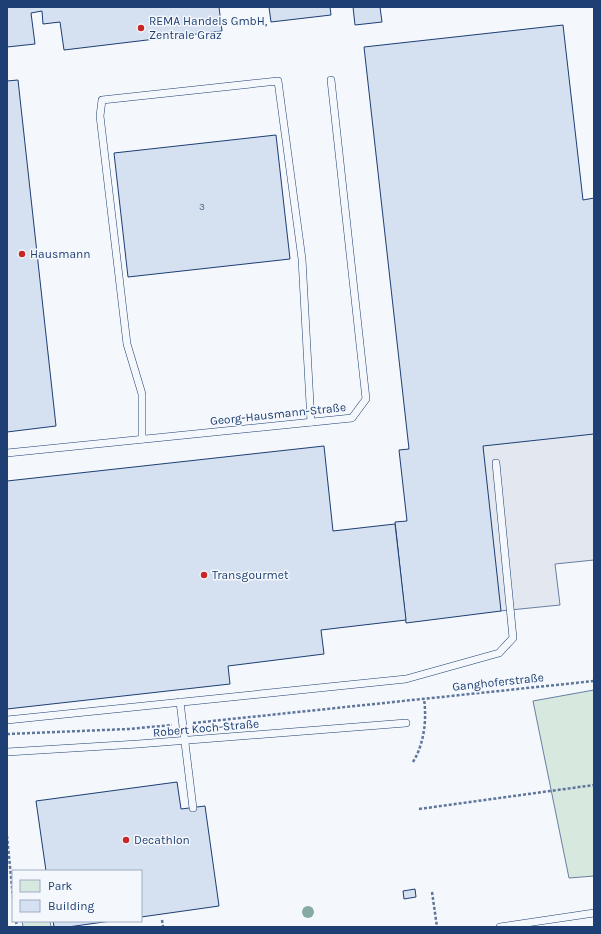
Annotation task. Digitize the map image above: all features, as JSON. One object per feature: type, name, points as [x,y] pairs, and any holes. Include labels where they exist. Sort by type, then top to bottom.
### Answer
[{"type":"lane","name":"Georg-Hausmann-Straße","points":[[7,453],[352,418],[366,399],[331,80]]},
{"type":"lane","points":[[142,439],[142,394],[127,344],[100,116],[102,100],[278,81],[302,259],[311,422]]},
{"type":"lane","points":[[7,720],[406,679],[499,653],[513,638],[496,462]]},
{"type":"lane","points":[[180,702],[193,808]]},
{"type":"lane","name":"Robert Koch-Straße","points":[[7,752],[185,741],[406,723]]},
{"type":"lane","points":[[500,927],[594,913]]},
{"type":"path","name":"Ganghoferstraße","points":[[7,734],[129,729],[594,681]]},
{"type":"path","points":[[413,762],[419,752],[424,729],[424,699]]},
{"type":"path","points":[[419,809],[594,785]]},
{"type":"path","points":[[7,836],[12,887]]},
{"type":"path","points":[[432,892],[437,927]]},
{"type":"path","points":[[162,920],[163,927]]},
{"type":"green space","points":[[594,690],[594,876],[569,878],[533,701]]},
{"type":"green space","points":[[22,922],[50,922],[51,927],[23,927]]},
{"type":"shaded area","points":[[594,432],[594,560],[555,564],[560,605],[500,611],[482,444]]},
{"type":"building","name":"REMA Handels GmbH, Zentrale Graz","points":[[7,7],[219,7],[222,31],[64,50],[60,22],[43,24],[42,11],[31,13],[35,44],[7,47]]},
{"type":"building","points":[[269,7],[330,7],[331,15],[271,22]]},
{"type":"building","points":[[353,7],[380,7],[382,22],[355,25]]},
{"type":"building","points":[[563,25],[583,200],[594,198],[594,434],[483,446],[501,611],[406,623],[395,522],[407,521],[399,450],[409,449],[364,47]]},
{"type":"building","name":"Hausmann","points":[[18,80],[56,426],[7,432],[7,81]]},
{"type":"building","points":[[276,135],[290,259],[128,277],[114,153]]},
{"type":"building","name":"Transgourmet","points":[[324,446],[333,531],[395,524],[406,620],[321,630],[324,654],[228,666],[230,684],[7,709],[7,481]]},
{"type":"building","name":"Decathlon","points":[[177,782],[181,809],[205,806],[219,906],[142,917],[142,870],[46,870],[36,801]]},
{"type":"building","points":[[415,889],[416,897],[404,899],[403,891]]},
{"type":"building","points":[[53,922],[104,922],[68,927],[54,927]]},
{"type":"place","name":"REMA Handels GmbH, Zentrale Graz","points":[[141,28]]},
{"type":"place","name":"Hausmann","points":[[22,254]]},
{"type":"place","name":"Transgourmet","points":[[204,575]]},
{"type":"place","name":"Decathlon","points":[[126,840]]}]
